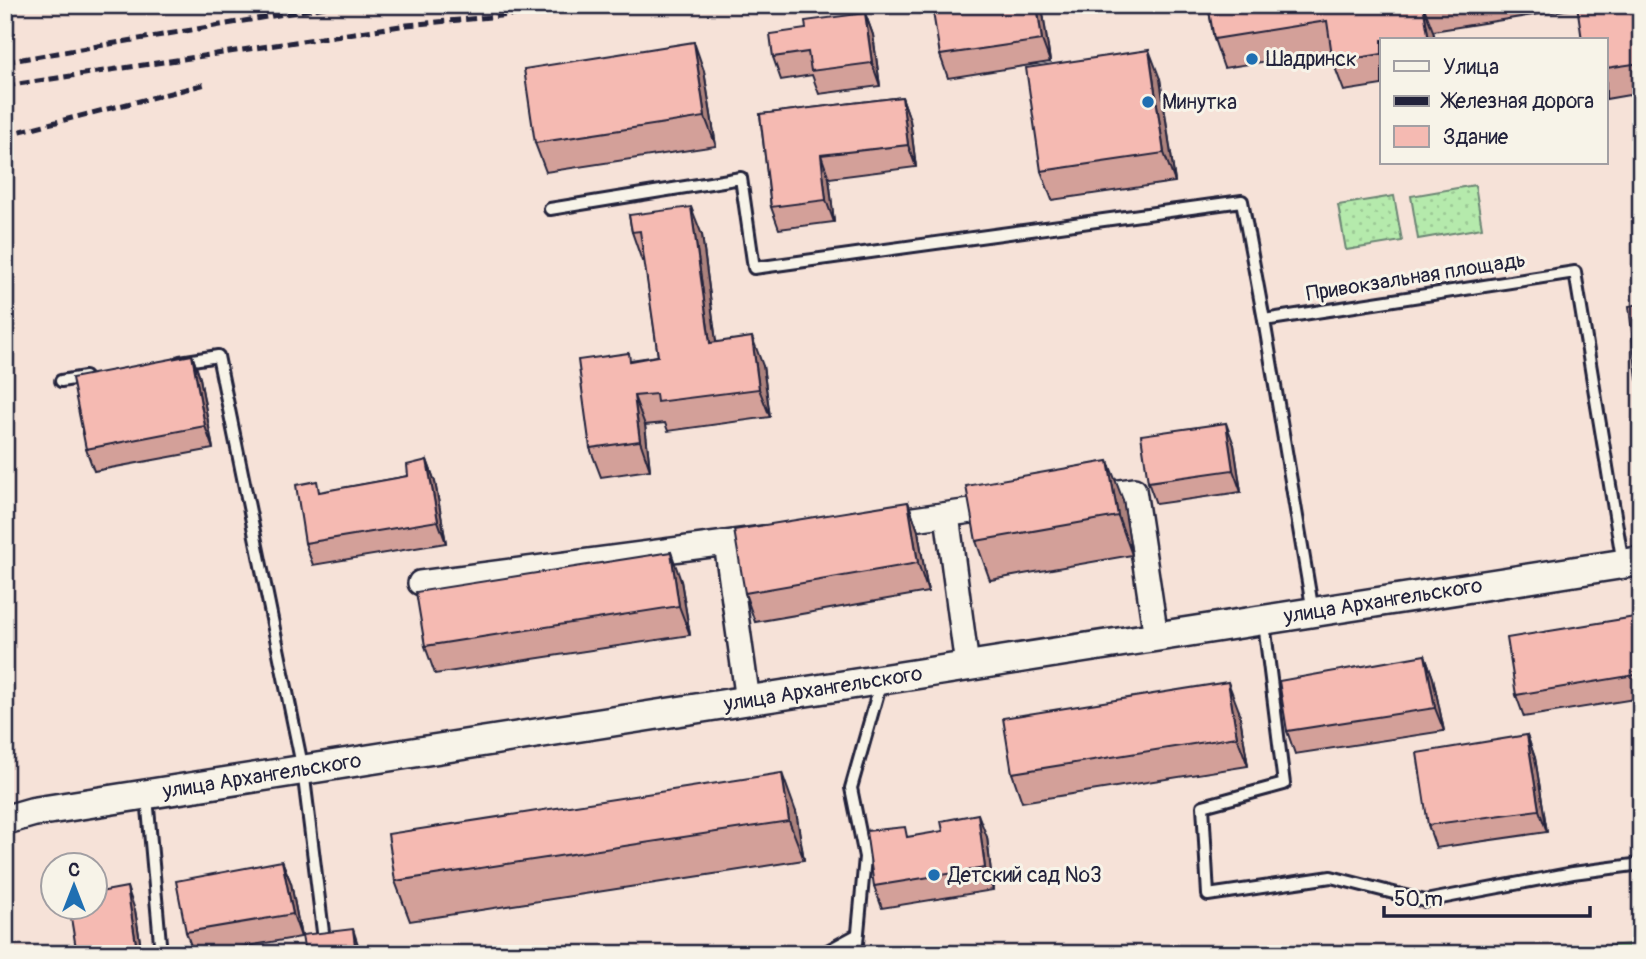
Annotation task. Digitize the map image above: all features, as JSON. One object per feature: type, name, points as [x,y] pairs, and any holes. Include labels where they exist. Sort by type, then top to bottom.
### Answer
[{"type":"street","points":[[1067,499],[1134,490],[1156,637]]},
{"type":"street","points":[[863,526],[1027,504]]},
{"type":"street","points":[[947,514],[967,666]]},
{"type":"street","points":[[420,583],[781,536]]},
{"type":"street","points":[[726,543],[748,701]]},
{"type":"street","name":"улица Архангельского","points":[[5,820],[33,812],[1632,563]]},
{"type":"lane","points":[[550,209],[741,178],[754,268],[1242,201],[1313,612]]},
{"type":"lane","name":"Привокзальная площадь","points":[[1264,320],[1575,272],[1632,563]]},
{"type":"lane","points":[[166,364],[218,356],[303,770],[325,948],[320,954]]},
{"type":"lane","points":[[61,381],[100,375]]},
{"type":"lane","points":[[1264,620],[1284,783],[1202,806],[1208,895],[1331,877],[1425,901],[1573,873],[1641,864]]},
{"type":"lane","points":[[856,954],[865,857],[851,788],[882,680]]},
{"type":"lane","points":[[147,794],[161,954]]},
{"type":"lane","points":[[822,954],[858,935]]},
{"type":"green space","points":[[1475,185],[1482,228],[1418,239],[1411,196]]},
{"type":"green space","points":[[1394,196],[1402,241],[1346,250],[1338,205]]},
{"type":"green space","points":[[1641,943],[1641,954],[1519,954]]},
{"type":"building","points":[[1037,5],[1042,40],[940,55],[932,6]]},
{"type":"building","points":[[1208,5],[1423,5],[1429,38],[1380,38],[1380,54],[1333,62],[1327,21],[1214,39]]},
{"type":"building","points":[[1577,5],[1641,5],[1641,63],[1608,68],[1608,38],[1582,38]]},
{"type":"building","points":[[865,13],[872,63],[811,71],[808,52],[773,57],[770,34],[806,29],[805,21]]},
{"type":"building","points":[[694,42],[705,117],[535,143],[524,69]]},
{"type":"building","points":[[1149,50],[1164,153],[1041,171],[1026,68]]},
{"type":"building","points":[[902,97],[908,145],[821,155],[826,200],[771,207],[760,114]]},
{"type":"building","points":[[691,207],[710,343],[752,337],[759,389],[657,402],[656,394],[634,396],[640,441],[590,448],[578,360],[629,353],[630,361],[658,356],[640,231],[632,232],[629,215]]},
{"type":"building","points":[[1641,304],[1641,379],[1637,379],[1629,306]]},
{"type":"building","points":[[192,355],[205,426],[86,449],[72,378]]},
{"type":"building","points":[[1226,423],[1233,470],[1148,482],[1141,435]]},
{"type":"building","points":[[427,460],[438,521],[305,543],[296,485],[317,481],[319,492],[408,476],[407,465]]},
{"type":"building","points":[[1108,461],[1118,516],[976,541],[966,486]]},
{"type":"building","points":[[908,502],[918,563],[745,593],[734,530]]},
{"type":"building","points":[[671,552],[679,606],[425,646],[416,592]]},
{"type":"building","points":[[1641,616],[1641,674],[1516,695],[1507,638]]},
{"type":"building","points":[[1425,655],[1435,708],[1287,731],[1279,681]]},
{"type":"building","points":[[1228,682],[1237,737],[1012,773],[1003,718]]},
{"type":"building","points":[[1527,735],[1539,810],[1428,825],[1417,753]]},
{"type":"building","points":[[782,773],[789,821],[395,881],[388,834]]},
{"type":"building","points":[[978,814],[985,868],[874,886],[866,831],[905,827],[907,837],[943,831],[941,821]]},
{"type":"building","points":[[282,861],[293,914],[186,932],[176,881]]},
{"type":"building","points":[[127,887],[136,944],[77,954],[71,920],[108,920],[108,890]]},
{"type":"building","points":[[353,929],[356,954],[305,954],[302,935]]},
{"type":"railway","points":[[5,62],[337,5]]},
{"type":"railway","points":[[5,86],[407,25],[593,5]]},
{"type":"railway","points":[[5,135],[206,84]]},
{"type":"place","name":"Шадринск","points":[[1252,59]]},
{"type":"place","name":"Минутка","points":[[1148,102]]},
{"type":"place","name":"Детский сад №3","points":[[934,875]]}]
